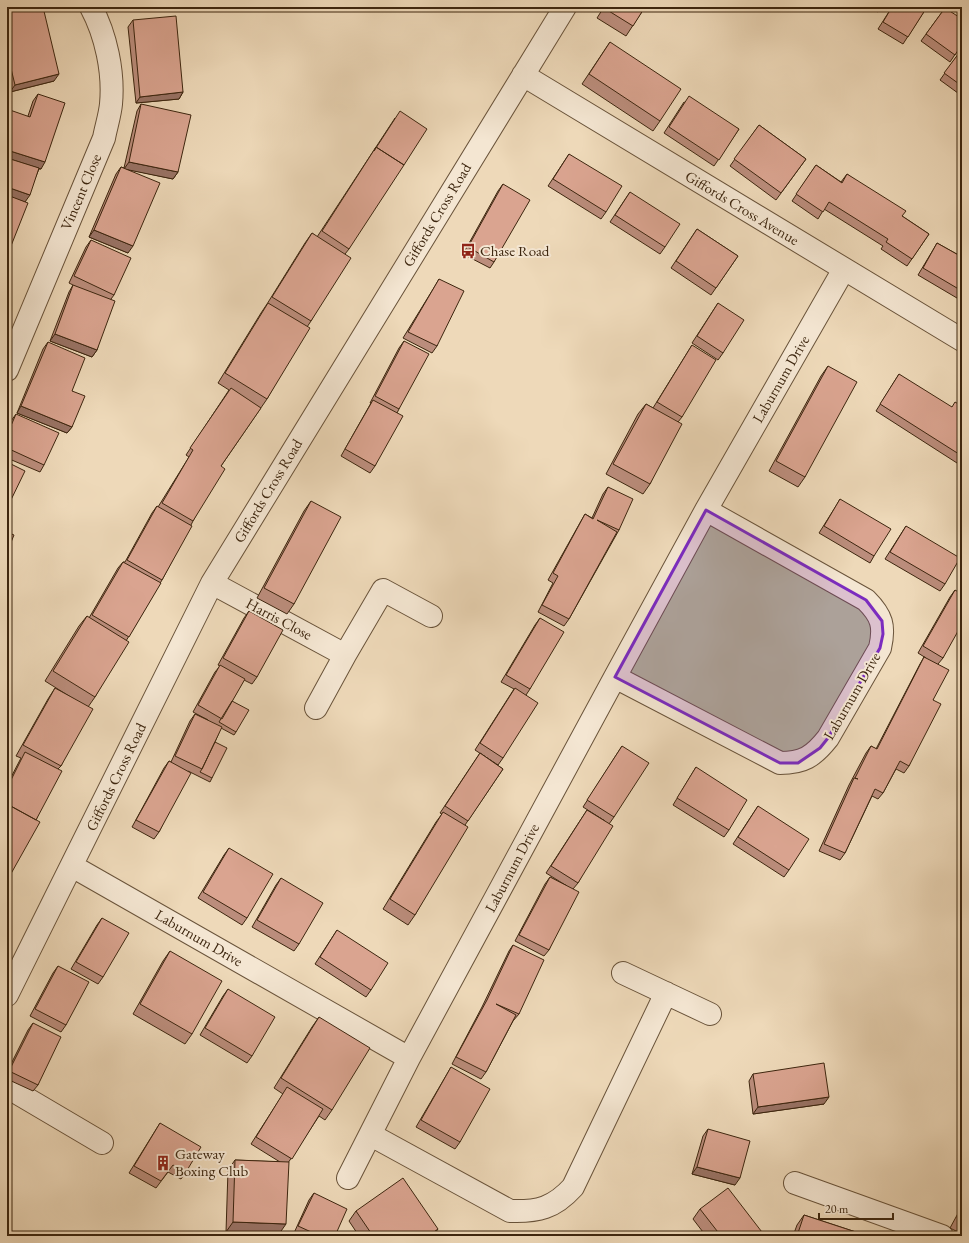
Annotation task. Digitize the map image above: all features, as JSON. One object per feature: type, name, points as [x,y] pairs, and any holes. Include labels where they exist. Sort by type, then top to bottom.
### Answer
[{"type":"street","name":"Vincent Close","points":[[7,370],[104,138],[111,104],[111,78],[107,49],[97,18],[91,7]]},
{"type":"street","name":"Giffords Cross Road","points":[[7,995],[212,583],[565,7]]},
{"type":"street","name":"Giffords Cross Avenue","points":[[523,75],[962,340]]},
{"type":"street","name":"Laburnum Drive","points":[[348,1178],[409,1058],[706,510],[844,269]]},
{"type":"street","name":"Laburnum Drive","points":[[615,677],[780,763],[798,763],[820,748],[828,738],[880,648],[883,634],[882,621],[876,610],[866,600],[706,510]]},
{"type":"street","name":"Harris Close","points":[[212,583],[345,655]]},
{"type":"street","points":[[316,708],[345,655],[384,590],[431,616]]},
{"type":"street","name":"Laburnum Drive","points":[[72,866],[409,1058]]},
{"type":"street","points":[[623,973],[710,1014]]},
{"type":"street","points":[[371,1135],[510,1211],[525,1212],[550,1206],[562,1198],[573,1187],[666,993]]},
{"type":"street","points":[[7,1087],[102,1142]]},
{"type":"street","points":[[795,1183],[942,1236]]},
{"type":"highlighted area","points":[[706,510],[866,600],[882,621],[883,634],[880,648],[828,738],[820,748],[798,763],[780,763],[615,677]]},
{"type":"green space","points":[[706,510],[866,600],[880,648],[798,763],[615,677]]},
{"type":"building","points":[[7,7],[43,7],[59,74],[15,85],[7,52]]},
{"type":"building","points":[[645,7],[633,26],[604,8]]},
{"type":"building","points":[[892,7],[927,7],[908,37],[883,22]]},
{"type":"building","points":[[945,8],[962,19],[962,44],[955,55],[926,34]]},
{"type":"building","points":[[176,16],[183,92],[140,97],[133,20]]},
{"type":"building","points":[[610,42],[681,89],[660,121],[589,74]]},
{"type":"building","points":[[962,49],[962,86],[944,73]]},
{"type":"building","points":[[38,94],[65,103],[45,162],[7,150],[7,109],[30,117]]},
{"type":"building","points":[[689,96],[739,129],[719,160],[669,127]]},
{"type":"building","points":[[141,104],[191,115],[178,172],[129,162]]},
{"type":"building","points":[[400,111],[427,129],[404,165],[376,147]]},
{"type":"building","points":[[759,125],[806,159],[781,193],[734,159]]},
{"type":"building","points":[[376,147],[404,165],[349,249],[322,231]]},
{"type":"building","points":[[569,154],[622,186],[606,212],[553,179]]},
{"type":"building","points":[[7,158],[39,168],[30,195],[7,187]]},
{"type":"building","points":[[816,165],[842,183],[847,174],[906,211],[902,216],[929,234],[912,259],[886,242],[888,239],[829,202],[823,212],[796,194]]},
{"type":"building","points":[[121,167],[160,183],[133,246],[94,230]]},
{"type":"building","points":[[503,184],[530,200],[494,262],[468,247]]},
{"type":"building","points":[[630,192],[680,224],[665,247],[615,215]]},
{"type":"building","points":[[7,195],[28,203],[7,256]]},
{"type":"building","points":[[697,229],[738,256],[716,288],[676,261]]},
{"type":"building","points":[[312,233],[351,258],[311,321],[272,297]]},
{"type":"building","points":[[91,240],[131,258],[114,295],[74,276]]},
{"type":"building","points":[[937,243],[962,257],[962,291],[923,268]]},
{"type":"building","points":[[439,279],[464,291],[437,346],[408,332]]},
{"type":"building","points":[[73,285],[115,301],[97,350],[55,334]]},
{"type":"building","points":[[268,303],[310,328],[267,399],[225,373]]},
{"type":"building","points":[[718,303],[744,320],[723,353],[697,336]]},
{"type":"building","points":[[404,341],[429,354],[399,409],[375,396]]},
{"type":"building","points":[[48,342],[85,358],[72,391],[85,396],[72,427],[21,406]]},
{"type":"building","points":[[692,345],[716,360],[682,417],[657,402]]},
{"type":"building","points":[[828,366],[857,382],[805,477],[776,461]]},
{"type":"building","points":[[899,374],[952,407],[955,402],[962,406],[962,456],[880,404]]},
{"type":"building","points":[[231,388],[261,408],[221,466],[225,469],[193,521],[162,503],[193,450],[190,448]]},
{"type":"building","points":[[373,400],[403,416],[375,466],[345,449]]},
{"type":"building","points":[[646,404],[682,424],[650,484],[613,464]]},
{"type":"building","points":[[16,414],[59,433],[44,465],[7,448],[7,435]]},
{"type":"building","points":[[7,462],[25,471],[8,506],[8,527],[7,526]]},
{"type":"building","points":[[608,487],[633,499],[619,530],[597,520],[617,532],[569,619],[542,605],[558,576],[553,573],[585,514],[593,519]]},
{"type":"building","points":[[840,499],[891,529],[874,556],[824,526]]},
{"type":"building","points":[[311,501],[341,517],[294,604],[264,588]]},
{"type":"building","points":[[157,506],[192,526],[162,580],[127,560]]},
{"type":"building","points":[[906,526],[960,558],[945,584],[890,552]]},
{"type":"building","points":[[7,532],[14,535],[7,552]]},
{"type":"building","points":[[123,562],[161,583],[129,637],[92,615]]},
{"type":"building","points":[[955,590],[962,594],[962,624],[943,658],[923,646]]},
{"type":"building","points":[[249,611],[283,630],[257,677],[223,658]]},
{"type":"building","points":[[87,616],[129,642],[95,697],[53,671]]},
{"type":"building","points":[[540,618],[564,632],[530,689],[506,675]]},
{"type":"building","points":[[924,657],[949,670],[933,700],[941,704],[909,766],[900,761],[883,793],[875,789],[845,853],[824,844],[854,778],[858,779],[855,778],[871,746],[877,749]]},
{"type":"building","points":[[220,665],[245,679],[222,719],[198,705]]},
{"type":"building","points":[[55,688],[93,709],[61,766],[23,745]]},
{"type":"building","points":[[515,688],[538,703],[503,758],[480,743]]},
{"type":"building","points":[[232,701],[249,710],[236,732],[219,722]]},
{"type":"building","points":[[195,714],[222,727],[202,769],[175,756]]},
{"type":"building","points":[[215,742],[227,748],[212,778],[200,772]]},
{"type":"building","points":[[622,746],[649,763],[614,817],[587,800]]},
{"type":"building","points":[[25,752],[62,771],[36,820],[7,804],[7,788]]},
{"type":"building","points":[[480,753],[503,769],[468,821],[445,806]]},
{"type":"building","points":[[169,761],[191,773],[159,832],[136,820]]},
{"type":"building","points":[[696,767],[747,800],[729,830],[677,798]]},
{"type":"building","points":[[7,804],[40,822],[8,879],[7,879]]},
{"type":"building","points":[[758,806],[809,839],[789,870],[738,837]]},
{"type":"building","points":[[587,810],[613,826],[578,883],[551,866]]},
{"type":"building","points":[[443,812],[468,827],[415,915],[390,899]]},
{"type":"building","points":[[229,848],[273,874],[247,918],[203,892]]},
{"type":"building","points":[[550,877],[579,892],[549,950],[519,935]]},
{"type":"building","points":[[281,878],[323,903],[299,944],[257,920]]},
{"type":"building","points":[[102,918],[129,933],[103,977],[76,962]]},
{"type":"building","points":[[337,930],[388,963],[371,990],[320,957]]},
{"type":"building","points":[[513,945],[544,960],[519,1014],[496,1004],[516,1015],[486,1072],[456,1057],[487,1000]]},
{"type":"building","points":[[170,951],[222,981],[192,1034],[140,1004]]},
{"type":"building","points":[[58,966],[89,982],[66,1025],[35,1009]]},
{"type":"building","points":[[228,989],[275,1017],[252,1056],[205,1028]]},
{"type":"building","points":[[319,1017],[370,1048],[332,1110],[281,1078]]},
{"type":"building","points":[[33,1023],[61,1037],[38,1085],[9,1071]]},
{"type":"building","points":[[824,1063],[829,1097],[758,1107],[753,1074]]},
{"type":"building","points":[[451,1067],[490,1089],[460,1142],[421,1120]]},
{"type":"building","points":[[287,1087],[323,1109],[292,1159],[256,1137]]},
{"type":"building","name":"Gateway Boxing Club","points":[[160,1123],[201,1147],[186,1172],[173,1165],[161,1181],[134,1166]]},
{"type":"building","points":[[708,1129],[750,1141],[740,1178],[697,1167]]},
{"type":"building","points":[[235,1160],[289,1162],[286,1224],[233,1222]]},
{"type":"building","points":[[403,1178],[438,1229],[428,1236],[373,1236],[356,1211]]},
{"type":"building","points":[[728,1188],[765,1236],[721,1236],[700,1209]]},
{"type":"building","points":[[314,1193],[347,1209],[335,1236],[320,1236],[298,1226]]},
{"type":"building","points":[[962,1209],[962,1220],[957,1218]]},
{"type":"building","points":[[804,1215],[868,1236],[797,1236]]},
{"type":"place","name":"Chase Road","points":[[468,251]]},
{"type":"place","name":"Gateway Boxing Club","points":[[163,1163]]}]
